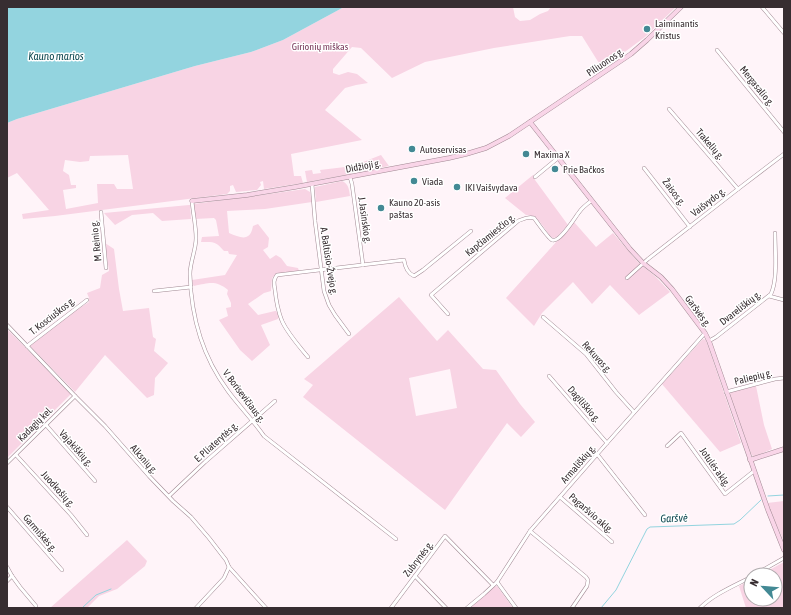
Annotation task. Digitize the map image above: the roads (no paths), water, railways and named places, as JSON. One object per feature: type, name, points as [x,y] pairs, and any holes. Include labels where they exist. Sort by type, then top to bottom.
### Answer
[{"type":"main road","name":"Piliuonos g.","points":[[530,122],[631,54],[681,7]]},
{"type":"main road","name":"Garšvės g.","points":[[530,122],[630,249],[672,289],[705,334],[784,550]]},
{"type":"main road","name":"Didžioji g.","points":[[192,201],[247,195],[449,158],[494,145],[530,122]]},
{"type":"main road","points":[[750,460],[784,449]]},
{"type":"street","points":[[762,7],[784,33]]},
{"type":"street","name":"Mergasalio g.","points":[[717,50],[784,132]]},
{"type":"street","name":"Trakelių g.","points":[[669,109],[738,189]]},
{"type":"street","name":"Vaišvydo g.","points":[[627,278],[643,263],[784,154]]},
{"type":"street","points":[[535,177],[558,158]]},
{"type":"street","name":"Žaisos g.","points":[[644,168],[690,227]]},
{"type":"street","name":"J. Jasinskio g.","points":[[350,177],[363,265]]},
{"type":"street","name":"A. Baltūsio-Žvejo g.","points":[[312,184],[324,291],[334,315],[349,334]]},
{"type":"street","name":"Kapčiamiesčio g.","points":[[448,314],[431,295],[518,221],[531,217],[534,218],[548,236],[553,240],[556,240],[563,234],[586,204],[591,200]]},
{"type":"street","name":"V. Borisevičiaus g.","points":[[192,201],[196,238],[190,271],[196,322],[205,351],[217,374],[228,391],[264,436],[396,539]]},
{"type":"street","name":"M. Reinio g.","points":[[101,212],[106,268]]},
{"type":"street","points":[[308,357],[287,330],[282,321],[274,282],[274,278],[277,275],[404,260],[407,271],[414,276],[470,231]]},
{"type":"street","points":[[769,296],[773,290],[775,279],[775,233]]},
{"type":"street","points":[[154,291],[191,287]]},
{"type":"street","name":"Dvareliškių g.","points":[[709,342],[769,296],[784,300]]},
{"type":"street","name":"T. Kosciuškos g.","points":[[27,346],[68,313],[87,300]]},
{"type":"street","name":"Rekuvos g.","points":[[543,317],[586,354],[634,412]]},
{"type":"street","name":"Alksnių g.","points":[[7,326],[105,426],[144,471],[191,517],[226,560],[229,567],[266,608]]},
{"type":"street","name":"Armališkių g.","points":[[467,608],[497,582],[530,531],[634,412],[705,334]]},
{"type":"street","name":"Dagiliškio g.","points":[[549,376],[607,443]]},
{"type":"street","name":"Paliepių g.","points":[[726,392],[774,379],[784,378]]},
{"type":"street","name":"Kadagių kel.","points":[[7,463],[74,396]]},
{"type":"street","name":"E. Pliaterytės g.","points":[[169,496],[275,401]]},
{"type":"street","name":"Vajakiškių g.","points":[[46,425],[95,481]]},
{"type":"street","name":"Jotulės aklg.","points":[[667,446],[681,433],[725,494],[754,471]]},
{"type":"street","points":[[597,454],[645,515]]},
{"type":"street","name":"Juodkošių g.","points":[[16,455],[71,515],[87,535]]},
{"type":"street","name":"Pagaršvio aklg.","points":[[560,497],[612,542]]},
{"type":"street","name":"Garmiškės g.","points":[[7,507],[62,570]]},
{"type":"street","points":[[530,531],[588,580],[586,586],[572,608]]},
{"type":"street","name":"Zubrynės g.","points":[[391,608],[445,536],[493,585]]},
{"type":"street","points":[[768,567],[784,558]]},
{"type":"street","points":[[7,567],[12,576],[36,606]]},
{"type":"street","points":[[196,608],[224,578],[229,567]]},
{"type":"street","points":[[7,581],[12,576]]},
{"type":"street","points":[[415,576],[446,608]]},
{"type":"street","points":[[700,608],[714,597],[743,581]]},
{"type":"street","points":[[497,582],[516,608]]},
{"type":"water","name":"Kauno marios","points":[[7,7],[344,7],[283,40],[251,52],[195,66],[7,123]]},
{"type":"waterway","name":"Garšvė","points":[[768,496],[784,495]]},
{"type":"waterway","name":"Garšvė","points":[[601,608],[616,590],[647,529],[650,527],[734,524],[761,500]]},
{"type":"waterway","name":"Garšvė","points":[[82,608],[96,595],[111,589]]},
{"type":"place","name":"Laiminantis Kristus","points":[[647,29]]},
{"type":"place","name":"Autoservisas","points":[[412,149]]},
{"type":"place","name":"Maxima X","points":[[526,154]]},
{"type":"place","name":"Prie Bačkos","points":[[555,169]]},
{"type":"place","name":"Viada","points":[[414,181]]},
{"type":"place","name":"IKI Vaišvydava","points":[[457,187]]},
{"type":"place","name":"Kauno 20-asis paštas","points":[[381,208]]},
{"type":"park label","name":"Girionių miškas","points":[[320,46]]}]
